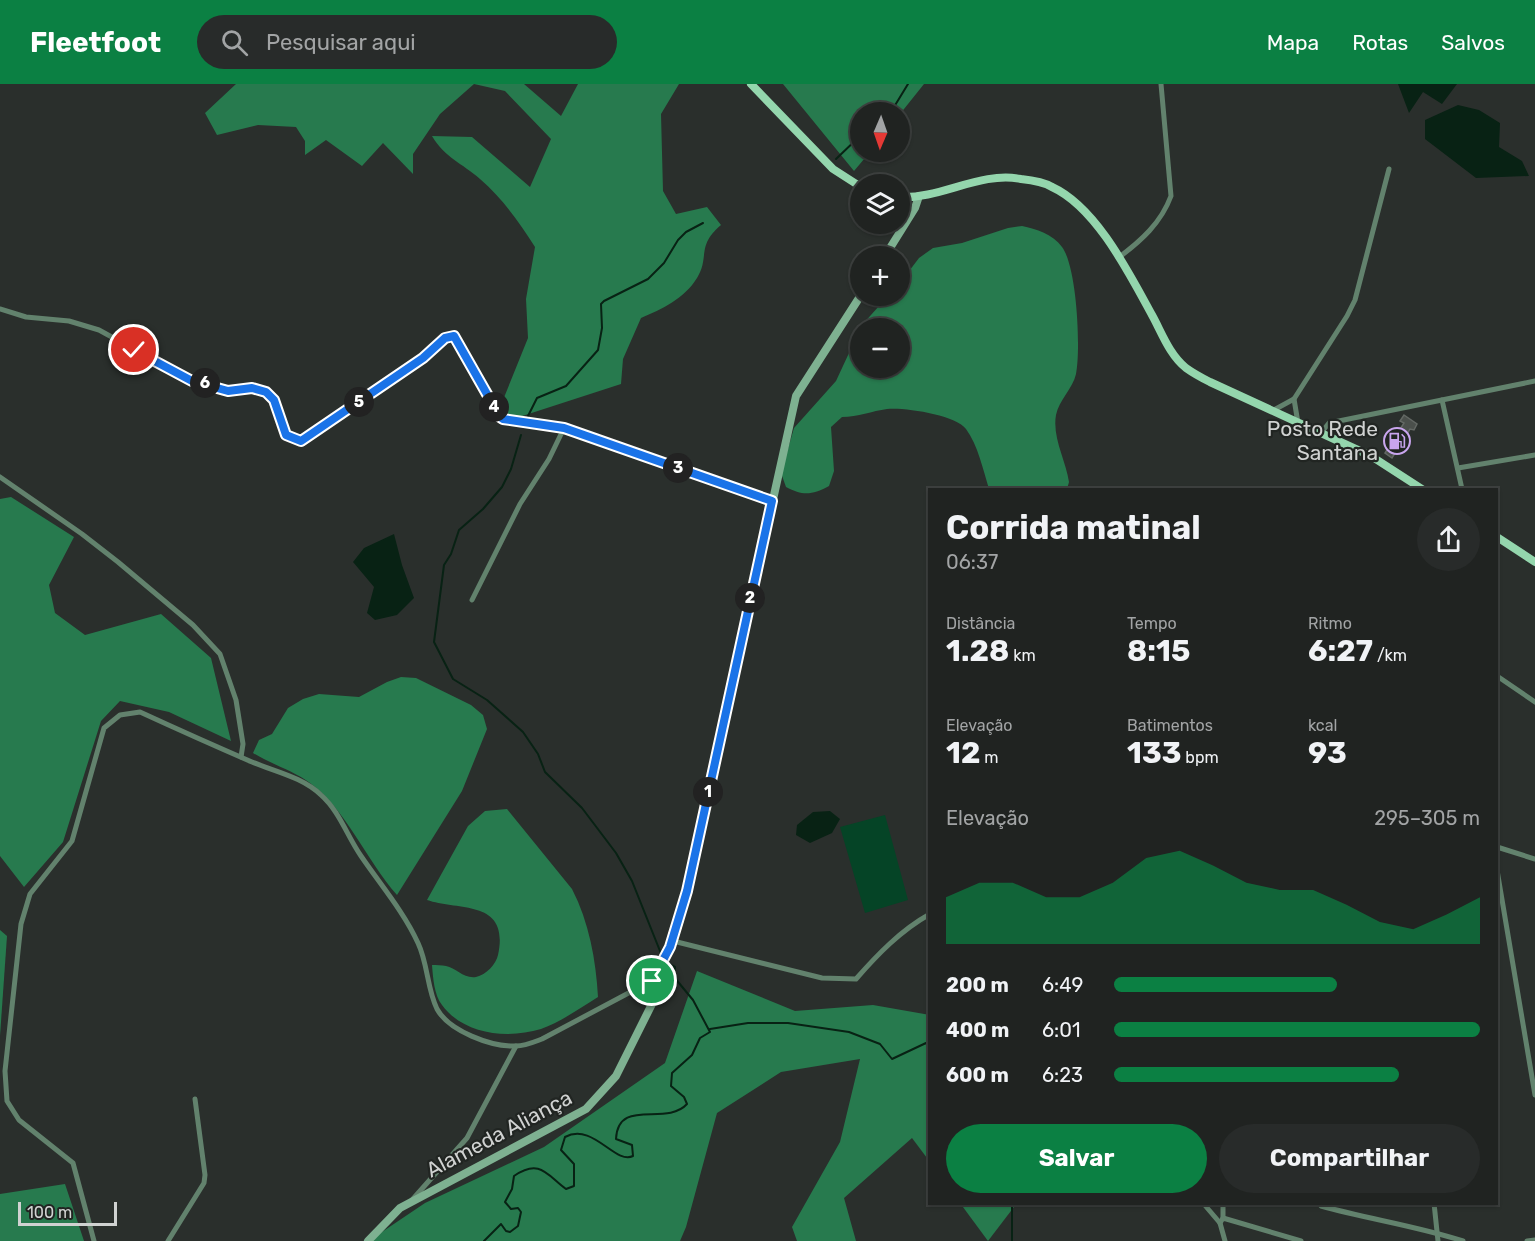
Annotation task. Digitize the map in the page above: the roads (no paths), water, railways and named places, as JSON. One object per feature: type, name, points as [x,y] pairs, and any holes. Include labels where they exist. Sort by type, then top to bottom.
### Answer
[{"type":"main road","points":[[751,84],[833,169],[850,180]]},
{"type":"main road","points":[[910,196],[998,178],[1019,178],[1052,186],[1078,203],[1100,228],[1153,316],[1167,346],[1186,368],[1210,382],[1371,456],[1420,488]]},
{"type":"main road","points":[[1498,538],[1535,561]]},
{"type":"street","points":[[1118,258],[1142,240],[1165,213],[1171,196],[1161,84]]},
{"type":"street","points":[[1272,411],[1294,399],[1355,300],[1389,169]]},
{"type":"street","points":[[891,246],[915,208],[919,196]]},
{"type":"street","name":"Alameda Aliança","points":[[368,1241],[393,1214],[411,1202],[586,1109],[616,1076],[654,1000],[652,981],[672,944],[687,891],[796,396],[854,306]]},
{"type":"street","points":[[0,309],[26,317],[69,321],[99,330],[155,363],[192,381],[228,391],[252,388],[266,392],[274,400],[286,435],[297,441],[310,435],[377,390],[431,352],[445,338],[454,336],[500,417],[564,428],[772,501]]},
{"type":"street","points":[[1321,433],[1329,423],[1535,381]]},
{"type":"street","points":[[1294,399],[1298,423]]},
{"type":"street","points":[[1442,400],[1462,488]]},
{"type":"street","points":[[472,600],[520,504],[549,459],[564,428]]},
{"type":"street","points":[[1458,468],[1535,455]]},
{"type":"street","points":[[0,477],[118,562],[193,625],[220,654],[236,700],[243,744],[241,757]]},
{"type":"street","points":[[1498,677],[1535,702]]},
{"type":"street","points":[[94,1241],[73,1163],[19,1120],[7,1101],[5,1071],[21,924],[30,894],[72,841],[104,728],[120,715],[140,712],[241,757],[293,776],[321,794],[334,809],[361,856],[407,922],[419,945],[436,1008],[450,1025],[484,1041],[516,1046],[542,1039],[638,988],[663,964]]},
{"type":"street","points":[[1498,847],[1535,859]]},
{"type":"street","points":[[1498,876],[1535,1095]]},
{"type":"street","points":[[672,944],[822,978],[856,979],[879,953],[928,915]]},
{"type":"street","points":[[411,1202],[467,1138],[516,1046]]},
{"type":"street","points":[[168,1241],[204,1183],[205,1175],[195,1099]]},
{"type":"street","points":[[1205,1205],[1222,1221],[1301,1241]]},
{"type":"street","points":[[1223,1205],[1222,1221],[1225,1241]]},
{"type":"street","points":[[1321,1205],[1463,1241]]},
{"type":"street","points":[[1434,1205],[1438,1241]]},
{"type":"street","points":[[1527,1241],[1535,1240]]},
{"type":"waterway","points":[[897,102],[908,84]]},
{"type":"waterway","points":[[836,159],[850,146]]},
{"type":"waterway","points":[[528,416],[537,398],[566,386],[598,350],[602,328],[601,304],[648,279],[664,263],[678,240],[686,232],[703,223]]},
{"type":"waterway","points":[[521,435],[511,469],[502,487],[483,509],[459,530],[451,554],[444,565],[434,642],[453,679],[487,700],[523,732],[538,754],[545,772],[582,808],[616,853],[632,881],[662,956]]},
{"type":"waterway","points":[[484,1241],[501,1224],[506,1231],[510,1232],[518,1226],[521,1212],[518,1208],[511,1209],[505,1202],[512,1189],[514,1176],[530,1168],[537,1169],[543,1170],[566,1189],[574,1186],[574,1164],[561,1150],[565,1137],[575,1134],[585,1135],[619,1155],[633,1156],[632,1145],[616,1139],[619,1126],[625,1119],[667,1113],[687,1104],[684,1097],[671,1086],[672,1073],[692,1055],[700,1038],[710,1032],[693,1000],[674,977],[675,967],[667,963]]},
{"type":"waterway","points":[[710,1029],[748,1023],[788,1023],[849,1032],[880,1044],[892,1059],[926,1043],[928,1046]]},
{"type":"waterway","points":[[1012,1205],[1012,1241]]},
{"type":"place","name":"Posto Rede Santana","points":[[1397,441]]}]
